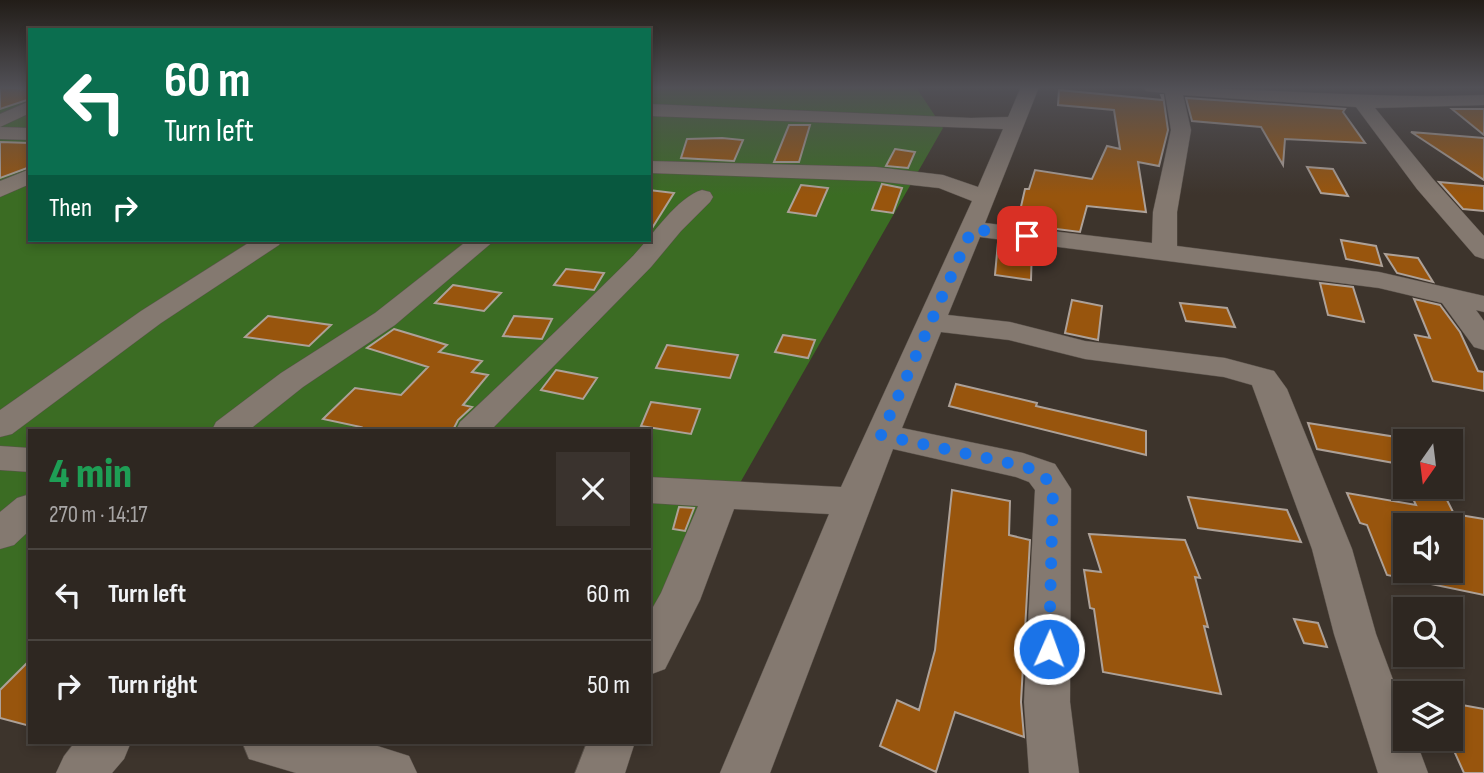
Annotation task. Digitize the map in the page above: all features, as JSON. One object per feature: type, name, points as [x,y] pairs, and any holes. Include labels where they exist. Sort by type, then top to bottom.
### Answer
[{"type":"street","points":[[950,123],[1013,130]]},
{"type":"street","points":[[745,773],[853,502],[1016,123]]},
{"type":"street","points":[[1164,254],[1165,212],[1181,130],[1178,123]]},
{"type":"street","points":[[1377,123],[1433,194],[1484,251]]},
{"type":"street","points":[[0,133],[28,134]]},
{"type":"street","points":[[651,167],[876,174],[943,182],[985,198]]},
{"type":"street","points":[[0,190],[28,176]]},
{"type":"street","points":[[473,429],[642,262],[672,226],[702,197]]},
{"type":"street","points":[[972,229],[1367,278],[1484,304]]},
{"type":"street","points":[[0,426],[120,338],[267,242]]},
{"type":"street","points":[[229,429],[292,380],[385,319],[481,242]]},
{"type":"street","points":[[1452,297],[1484,341]]},
{"type":"street","points":[[931,322],[1010,331],[1085,350],[1225,368],[1263,378],[1272,389],[1332,549],[1355,634],[1403,773]]},
{"type":"street","points":[[881,435],[1023,466],[1042,473],[1053,489],[1047,702],[1054,773]]},
{"type":"street","points":[[0,458],[28,460]]},
{"type":"street","points":[[651,490],[853,502]]},
{"type":"street","points":[[651,651],[679,600],[722,493]]},
{"type":"street","points":[[0,534],[28,510]]},
{"type":"street","points":[[81,773],[105,744]]},
{"type":"street","points":[[274,744],[393,773]]},
{"type":"street","points":[[600,773],[610,744]]},
{"type":"green space","points":[[0,123],[28,123],[28,242],[651,242],[651,123],[940,123],[943,128],[651,639],[651,429],[28,429],[28,672],[0,699]]},
{"type":"building","points":[[1116,123],[1167,123],[1168,130],[1159,166],[1138,162],[1146,212],[1087,206],[1080,232],[1017,224],[1025,189],[1029,189],[1035,170],[1092,179],[1107,146],[1120,149]]},
{"type":"building","points":[[1216,123],[1351,123],[1365,143],[1285,139],[1283,165],[1261,127]]},
{"type":"building","points":[[1469,123],[1484,123],[1484,135]]},
{"type":"building","points":[[789,125],[810,125],[799,162],[774,162]]},
{"type":"building","points":[[1411,132],[1484,138],[1484,180]]},
{"type":"building","points":[[687,139],[743,140],[734,161],[681,158]]},
{"type":"building","points":[[0,142],[28,143],[28,168],[0,178]]},
{"type":"building","points":[[895,149],[915,152],[908,168],[886,166]]},
{"type":"building","points":[[1307,167],[1333,169],[1348,196],[1321,193]]},
{"type":"building","points":[[1439,182],[1484,186],[1484,211],[1463,209]]},
{"type":"building","points":[[882,184],[902,188],[893,213],[872,210]]},
{"type":"building","points":[[801,185],[828,188],[816,216],[788,212]]},
{"type":"building","points":[[651,190],[674,193],[651,230]]},
{"type":"building","points":[[1341,240],[1376,246],[1382,266],[1346,259]]},
{"type":"building","points":[[998,242],[1032,246],[1031,280],[995,275]]},
{"type":"building","points":[[1385,254],[1418,258],[1433,282],[1397,273]]},
{"type":"building","points":[[566,269],[604,273],[594,290],[554,285]]},
{"type":"building","points":[[1320,283],[1353,287],[1364,322],[1328,315]]},
{"type":"building","points":[[453,285],[501,293],[484,311],[435,303]]},
{"type":"building","points":[[1414,299],[1440,305],[1460,332],[1478,371],[1484,372],[1484,391],[1433,381],[1415,335],[1430,338]]},
{"type":"building","points":[[1072,300],[1102,306],[1098,340],[1065,333]]},
{"type":"building","points":[[1180,303],[1227,308],[1235,327],[1186,321]]},
{"type":"building","points":[[268,316],[331,325],[309,346],[245,337]]},
{"type":"building","points":[[514,316],[552,319],[542,339],[503,336]]},
{"type":"building","points":[[394,329],[447,345],[439,352],[482,361],[472,372],[488,375],[463,405],[472,407],[458,420],[454,429],[359,429],[361,427],[323,419],[355,388],[401,395],[428,367],[367,348]]},
{"type":"building","points":[[783,335],[815,340],[808,358],[775,352]]},
{"type":"building","points":[[667,345],[738,355],[730,378],[656,368]]},
{"type":"building","points":[[556,370],[597,378],[583,399],[541,390]]},
{"type":"building","points":[[956,384],[1037,403],[1036,406],[1146,431],[1146,455],[949,406]]},
{"type":"building","points":[[651,402],[700,409],[691,434],[641,426]]},
{"type":"building","points":[[1308,423],[1393,437],[1393,463],[1317,449]]},
{"type":"building","points":[[952,490],[1010,501],[1009,535],[1030,540],[1021,702],[1024,737],[955,712],[936,772],[880,746],[897,700],[919,710],[935,650]]},
{"type":"building","points":[[1347,493],[1416,505],[1413,499],[1446,499],[1454,513],[1393,513],[1393,576],[1387,575],[1367,525],[1360,523]]},
{"type":"building","points":[[1188,497],[1287,510],[1301,542],[1198,528]]},
{"type":"building","points":[[679,507],[694,508],[685,531],[673,529]]},
{"type":"building","points":[[1463,516],[1484,519],[1484,595],[1426,583],[1463,583]]},
{"type":"building","points":[[1089,534],[1185,540],[1200,578],[1195,577],[1221,694],[1103,672],[1094,609],[1090,608],[1084,570],[1101,572]]},
{"type":"building","points":[[1294,619],[1318,623],[1327,647],[1304,643]]},
{"type":"building","points":[[28,662],[28,725],[0,718],[0,690]]},
{"type":"building","points":[[1463,705],[1484,709],[1484,773],[1464,773],[1454,751],[1463,751]]},
{"type":"route","points":[[1027,236],[972,229],[881,435],[1023,466],[1042,473],[1053,489],[1049,649]]}]
